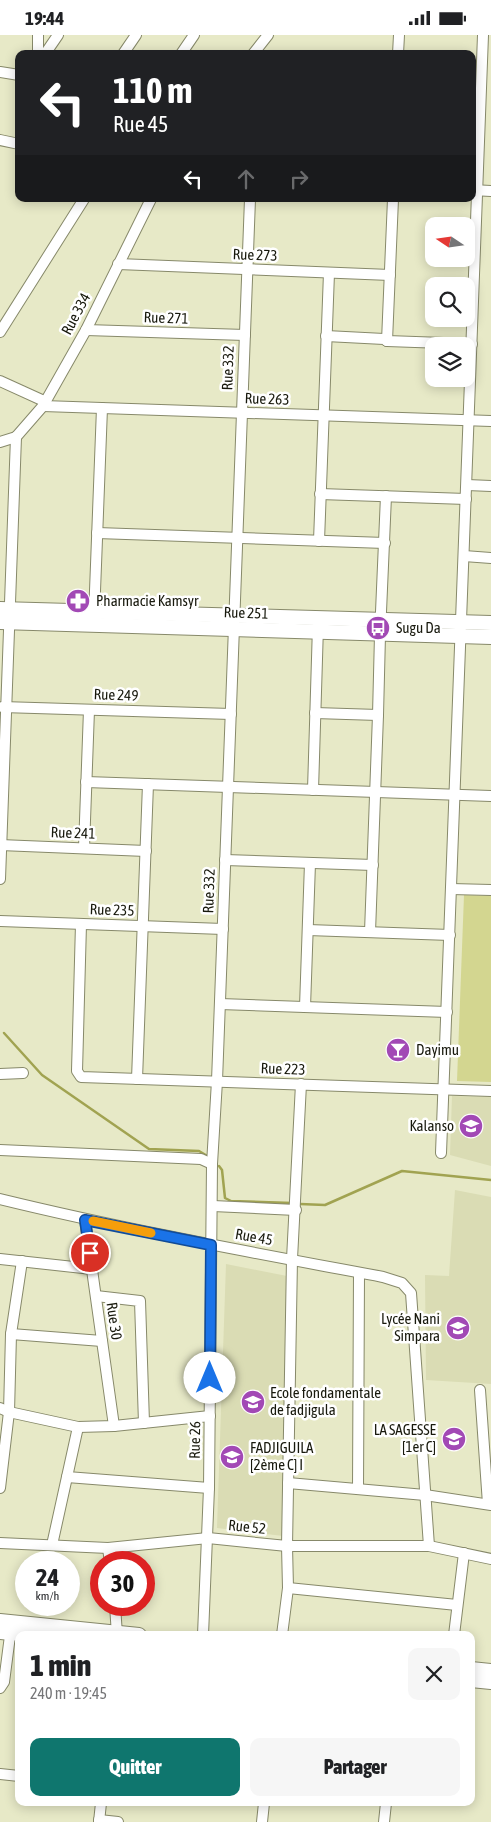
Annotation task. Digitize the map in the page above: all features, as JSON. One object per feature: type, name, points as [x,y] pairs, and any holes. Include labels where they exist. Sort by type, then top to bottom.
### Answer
[{"type":"main road","name":"Rue 251","points":[[5,615],[94,611],[380,620],[460,629],[491,637]]},
{"type":"main road","name":"Rue 251","points":[[5,615],[94,625],[380,635],[460,629],[491,623]]},
{"type":"main road","points":[[6,1627],[69,1631]]},
{"type":"main road","points":[[6,1627],[19,1631]]},
{"type":"main road","points":[[475,1669],[491,1671]]},
{"type":"main road","points":[[475,1680],[491,1682]]},
{"type":"street","points":[[38,35],[38,50]]},
{"type":"street","points":[[49,50],[58,35]]},
{"type":"street","points":[[126,50],[136,35]]},
{"type":"street","points":[[256,50],[268,35]]},
{"type":"street","points":[[398,50],[399,35]]},
{"type":"street","points":[[476,174],[484,35]]},
{"type":"street","points":[[183,50],[190,37]]},
{"type":"street","points":[[0,72],[15,74]]},
{"type":"street","points":[[0,140],[15,143]]},
{"type":"street","points":[[476,191],[491,191]]},
{"type":"street","points":[[0,332],[82,202]]},
{"type":"street","name":"Rue 334","points":[[16,437],[44,403],[86,330],[149,202]]},
{"type":"street","name":"Rue 332","points":[[211,1245],[213,1206],[212,1164],[223,929],[250,202]]},
{"type":"street","points":[[387,341],[393,202]]},
{"type":"street","points":[[472,337],[475,202]]},
{"type":"street","name":"Rue 273","points":[[118,264],[390,275]]},
{"type":"street","points":[[318,541],[328,273]]},
{"type":"street","name":"Rue 271","points":[[86,330],[245,335]]},
{"type":"street","points":[[326,336],[425,342]]},
{"type":"street","points":[[0,381],[44,403]]},
{"type":"street","points":[[441,1153],[470,387]]},
{"type":"street","name":"Rue 263","points":[[44,403],[102,408],[491,421]]},
{"type":"street","points":[[94,625],[102,408]]},
{"type":"street","points":[[0,441],[16,437],[5,615],[0,879]]},
{"type":"street","points":[[467,485],[491,486]]},
{"type":"street","points":[[320,494],[466,499]]},
{"type":"street","points":[[370,932],[386,496]]},
{"type":"street","points":[[97,533],[385,543]]},
{"type":"street","points":[[464,556],[491,558]]},
{"type":"street","points":[[313,789],[319,618]]},
{"type":"street","name":"Rue 249","points":[[3,707],[231,715]]},
{"type":"street","points":[[84,848],[89,710]]},
{"type":"street","points":[[315,713],[378,715]]},
{"type":"street","points":[[86,782],[491,796]]},
{"type":"street","points":[[137,1079],[148,784]]},
{"type":"street","name":"Rue 241","points":[[1,845],[146,851]]},
{"type":"street","points":[[225,860],[373,865]]},
{"type":"street","points":[[305,1007],[310,863]]},
{"type":"street","points":[[451,889],[491,890]]},
{"type":"street","name":"Rue 235","points":[[0,921],[223,929]]},
{"type":"street","name":"Rue 223","points":[[81,924],[76,1071],[81,1077],[491,1091]]},
{"type":"street","points":[[308,930],[450,935]]},
{"type":"street","points":[[220,1004],[447,1012]]},
{"type":"street","points":[[0,1074],[23,1073]]},
{"type":"street","points":[[283,1631],[288,1588],[287,1546],[292,1259],[301,1084]]},
{"type":"street","points":[[0,1150],[201,1159],[212,1164]]},
{"type":"street","name":"Rue 45","points":[[0,1199],[85,1220],[383,1277],[402,1283],[411,1293],[425,1495]]},
{"type":"street","points":[[213,1206],[296,1210]]},
{"type":"street","name":"Rue 30","points":[[85,1220],[114,1426]]},
{"type":"street","name":"Rue 26","points":[[203,1631],[208,1538],[211,1245]]},
{"type":"street","points":[[0,1259],[92,1269]]},
{"type":"street","points":[[0,1488],[11,1334],[22,1261]]},
{"type":"street","points":[[358,1489],[360,1273]]},
{"type":"street","points":[[96,1296],[140,1301],[144,1423]]},
{"type":"street","points":[[11,1334],[102,1341]]},
{"type":"street","points":[[288,1483],[425,1495],[490,1504],[480,1390]]},
{"type":"street","points":[[5,1410],[78,1427],[114,1426],[210,1417]]},
{"type":"street","points":[[52,1545],[78,1427]]},
{"type":"street","points":[[67,1477],[209,1488]]},
{"type":"street","points":[[425,1495],[429,1546]]},
{"type":"street","name":"Rue 52","points":[[0,1543],[108,1548],[208,1538],[287,1546],[429,1546],[491,1559]]},
{"type":"street","points":[[454,1631],[464,1553]]},
{"type":"street","points":[[288,1588],[457,1605]]},
{"type":"street","points":[[116,1616],[117,1631]]},
{"type":"street","points":[[0,1688],[4,1682],[6,1627]]},
{"type":"street","points":[[0,1774],[15,1776]]},
{"type":"street","points":[[100,1806],[99,1821],[118,1822]]},
{"type":"street","points":[[262,1822],[264,1806]]},
{"type":"street","points":[[384,1822],[386,1806]]},
{"type":"shaded area","name":"Kalanso","points":[[452,1096],[491,1097],[491,1166],[450,1155]]},
{"type":"shaded area","name":"Lycée Nani Simpara","points":[[455,1190],[491,1197],[491,1384],[426,1380],[425,1275],[449,1276]]},
{"type":"shaded area","name":"Ecole fondamentale de fadjigula","points":[[226,1264],[287,1276],[283,1536],[217,1528]]},
{"type":"green space","points":[[464,895],[491,896],[491,1082],[457,1081]]},
{"type":"waterway","points":[[4,1033],[42,1075],[149,1149],[199,1151],[209,1157]]},
{"type":"waterway","points":[[219,1166],[222,1170],[225,1198],[231,1201],[292,1203]]},
{"type":"waterway","points":[[300,1204],[325,1205],[402,1171],[491,1180]]},
{"type":"slow traffic","points":[[93,1221],[151,1233]]},
{"type":"place","name":"Pharmacie Kamsyr","points":[[78,601]]},
{"type":"place","name":"Sugu Da","points":[[378,628]]},
{"type":"place","name":"Dayimu","points":[[398,1050]]},
{"type":"place","name":"Kalanso","points":[[471,1126]]},
{"type":"place","name":"Lycée Nani Simpara","points":[[458,1328]]},
{"type":"place","name":"Ecole fondamentale de fadjigula","points":[[253,1402]]},
{"type":"place","name":"LA SAGESSE [1er C]","points":[[454,1439]]},
{"type":"place","name":"FADJIGUILA [2ème C] I","points":[[232,1457]]},
{"type":"route","points":[[90,1253],[85,1220],[211,1245],[210,1378]]}]
